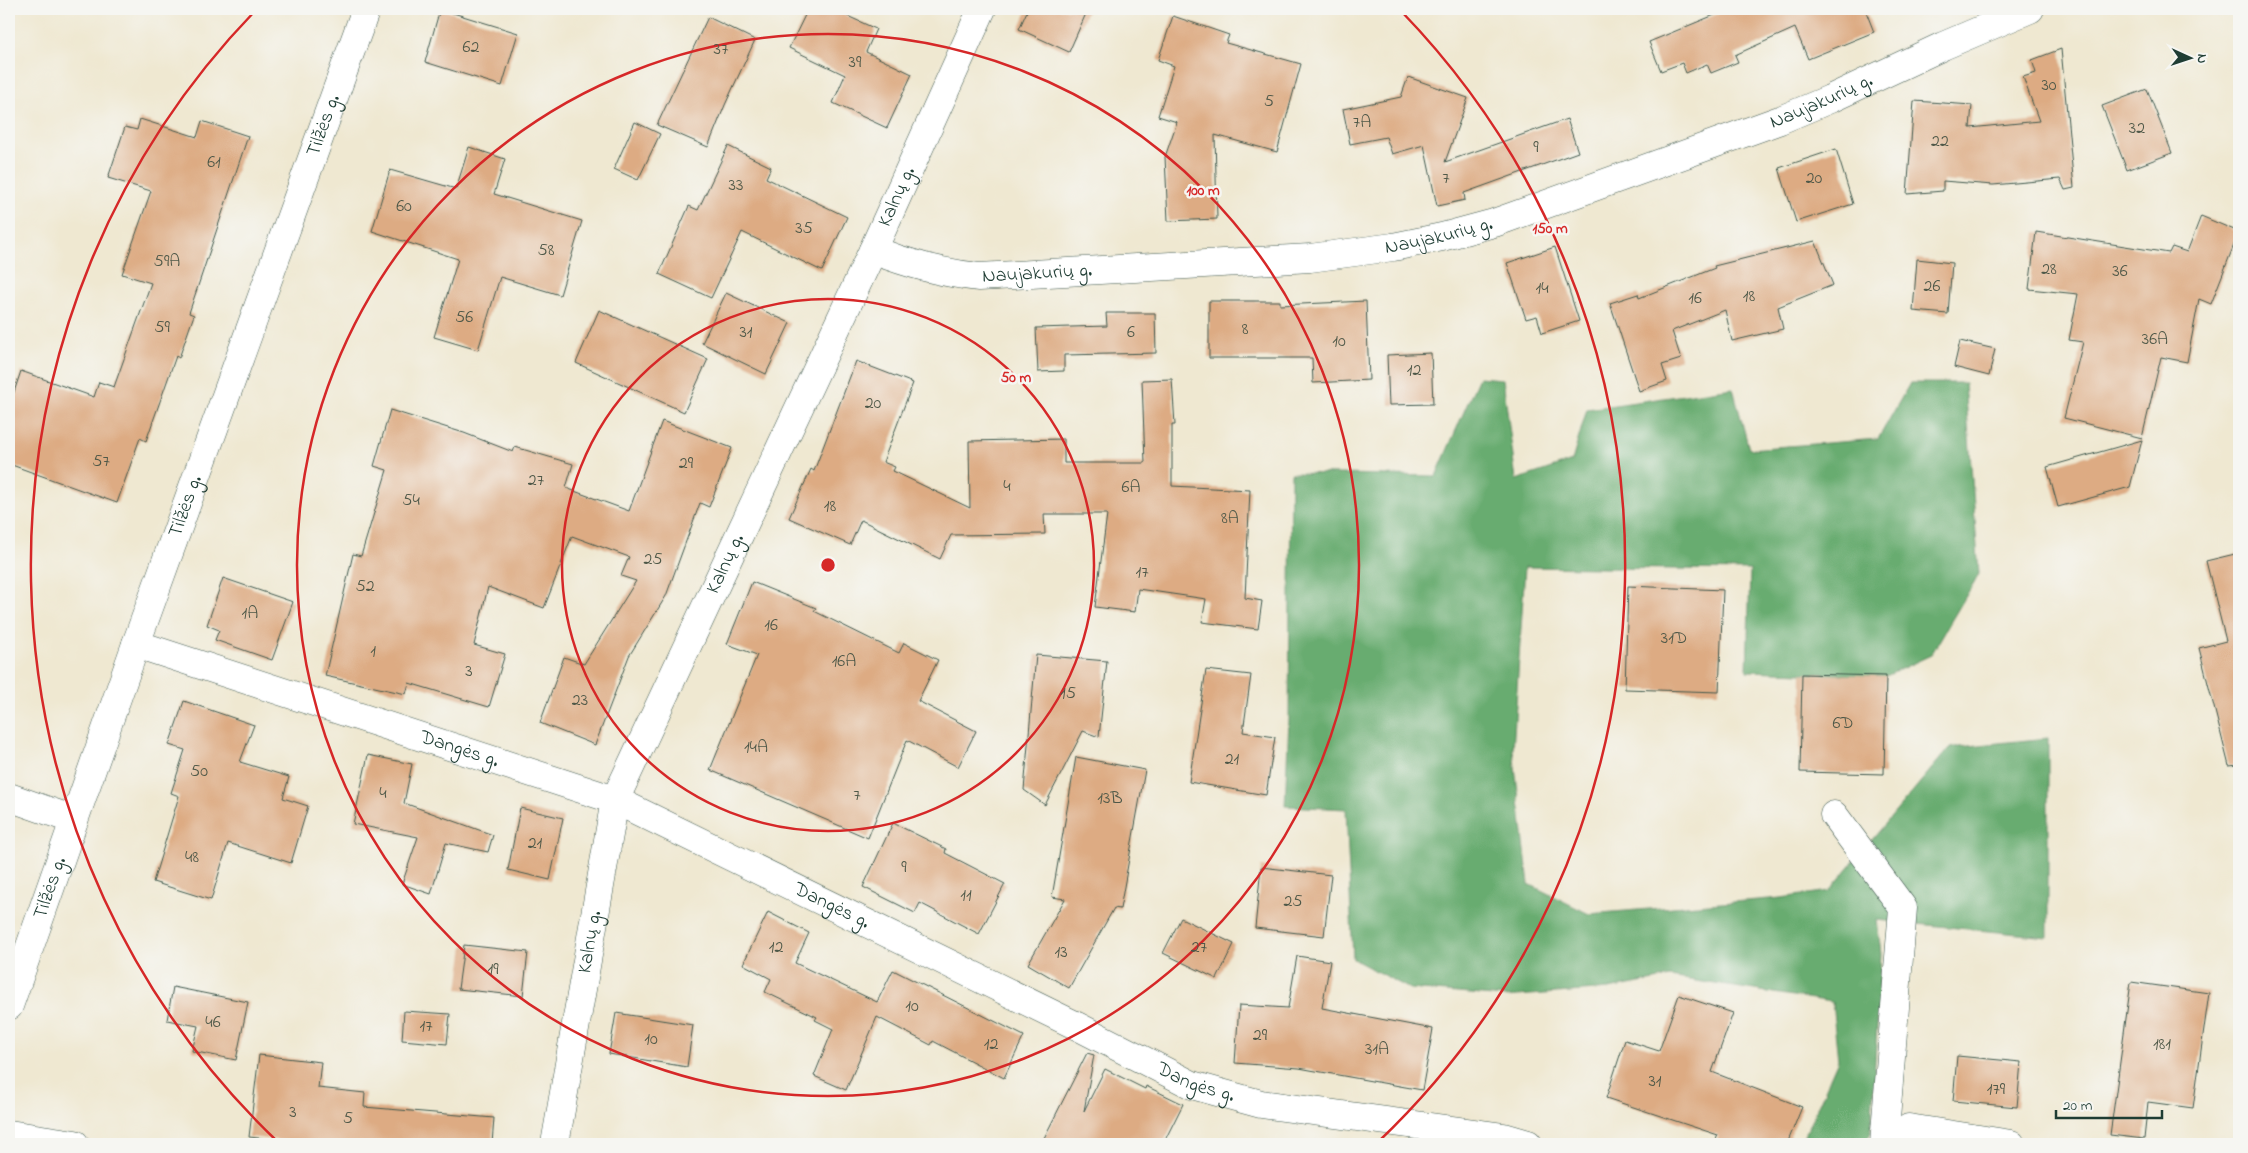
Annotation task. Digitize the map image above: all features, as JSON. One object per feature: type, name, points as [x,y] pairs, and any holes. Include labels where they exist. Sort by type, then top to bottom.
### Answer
[{"type":"street","name":"Tilžės g.","points":[[9,1006],[136,644],[366,9]]},
{"type":"street","name":"Kalnų g.","points":[[555,1144],[615,800],[873,250],[982,9]]},
{"type":"street","name":"Naujakurių g.","points":[[873,250],[910,265],[948,274],[979,278],[1310,258],[1394,247],[1442,237],[1503,220],[1780,120],[2030,9]]},
{"type":"street","name":"Dangės g.","points":[[136,644],[615,800],[1077,1026],[1192,1085],[1261,1104],[1504,1137],[1528,1144]]},
{"type":"street","points":[[9,797],[74,820]]},
{"type":"street","points":[[1834,816],[1903,908],[1884,1144]]},
{"type":"street","points":[[9,1134],[75,1144]]},
{"type":"street","points":[[1901,1136],[2011,1144]]},
{"type":"green space","points":[[1479,377],[1503,379],[1516,480],[1572,461],[1587,409],[1733,388],[1749,449],[1878,439],[1910,383],[1965,383],[1979,574],[1931,655],[1886,676],[1747,671],[1750,570],[1525,567],[1513,750],[1529,884],[1589,914],[1781,898],[1829,891],[1949,748],[2048,738],[2048,937],[1877,920],[1881,954],[1871,1134],[1863,1144],[1801,1144],[1838,1060],[1832,1002],[1670,977],[1609,989],[1505,997],[1410,989],[1353,959],[1346,809],[1285,806],[1289,719],[1291,473],[1436,476]]},
{"type":"building","points":[[440,9],[518,33],[502,86],[425,62]]},
{"type":"building","points":[[808,9],[832,9],[876,29],[866,52],[912,74],[887,128],[833,103],[845,75],[789,48]]},
{"type":"building","points":[[1028,9],[1088,9],[1069,52],[1019,29]]},
{"type":"building","points":[[1729,9],[1865,9],[1874,32],[1808,59],[1795,28],[1735,55],[1738,62],[1711,73],[1707,64],[1686,73],[1682,63],[1661,71],[1649,42]]},
{"type":"building","points":[[1173,16],[1229,35],[1226,43],[1301,64],[1277,152],[1215,135],[1217,219],[1168,221],[1165,157],[1177,122],[1158,116],[1174,66],[1158,60]]},
{"type":"building","points":[[708,17],[755,40],[708,147],[657,125]]},
{"type":"building","points":[[2061,49],[2074,188],[2065,190],[2060,179],[1993,185],[1943,181],[1943,191],[1907,194],[1914,101],[1972,105],[1970,128],[2039,121],[2023,77],[2036,73],[2032,60]]},
{"type":"building","points":[[1408,77],[1468,98],[1445,162],[1567,119],[1578,152],[1464,193],[1465,200],[1437,206],[1424,145],[1392,154],[1386,137],[1350,144],[1343,109],[1401,97]]},
{"type":"building","points":[[2147,89],[2172,153],[2127,170],[2102,106]]},
{"type":"building","points":[[140,119],[197,137],[202,121],[248,136],[189,313],[194,315],[179,358],[176,356],[146,441],[140,438],[117,503],[9,464],[9,407],[21,371],[94,397],[99,382],[114,387],[151,283],[122,274],[151,191],[108,178],[125,127],[137,130]]},
{"type":"building","points":[[635,122],[660,134],[638,180],[614,169]]},
{"type":"building","points":[[728,146],[771,167],[766,178],[847,217],[822,271],[742,232],[711,298],[659,274],[689,206],[698,210]]},
{"type":"building","points":[[469,147],[505,159],[494,194],[582,221],[560,295],[500,277],[478,350],[434,337],[458,259],[372,231],[390,170],[456,189]]},
{"type":"building","points":[[1836,149],[1853,204],[1796,222],[1779,168]]},
{"type":"building","points":[[2201,216],[2239,232],[2211,304],[2199,299],[2187,362],[2161,357],[2142,438],[2064,418],[2083,342],[2069,340],[2078,294],[2029,289],[2036,232],[2169,253],[2172,247],[2187,252]]},
{"type":"building","points":[[1815,241],[1833,285],[1778,307],[1783,329],[1732,341],[1725,310],[1672,331],[1681,359],[1662,365],[1667,381],[1639,391],[1610,303],[1638,294],[1639,298],[1715,268],[1714,266]]},
{"type":"building","points":[[1555,247],[1579,321],[1542,333],[1537,316],[1526,319],[1507,263]]},
{"type":"building","points":[[1917,259],[1952,263],[1948,314],[1913,311]]},
{"type":"building","points":[[726,293],[790,323],[766,374],[702,343]]},
{"type":"building","points":[[1209,301],[1280,301],[1280,305],[1366,301],[1369,380],[1313,383],[1312,358],[1209,358]]},
{"type":"building","points":[[599,310],[708,359],[684,412],[576,363]]},
{"type":"building","points":[[1106,313],[1155,313],[1156,353],[1064,355],[1064,371],[1038,372],[1036,328],[1107,326]]},
{"type":"building","points":[[1960,341],[1995,349],[1989,376],[1954,367]]},
{"type":"building","points":[[1431,353],[1433,404],[1389,405],[1387,355]]},
{"type":"building","points":[[856,361],[913,383],[883,462],[895,467],[893,471],[970,508],[969,441],[1064,439],[1064,463],[1145,463],[1142,380],[1172,379],[1175,425],[1172,425],[1172,486],[1250,490],[1245,598],[1262,601],[1258,629],[1202,622],[1206,599],[1138,589],[1135,612],[1095,607],[1107,514],[1044,514],[1045,534],[951,535],[940,559],[861,520],[850,545],[789,518],[811,469],[814,471]]},
{"type":"building","points":[[390,410],[464,433],[513,452],[515,447],[573,464],[566,488],[629,511],[662,421],[732,448],[709,507],[700,503],[666,596],[629,656],[595,745],[540,723],[564,657],[584,664],[636,581],[621,576],[629,557],[572,536],[544,608],[488,587],[474,645],[505,654],[489,707],[409,683],[406,694],[325,676],[353,554],[361,556],[387,470],[374,466]]},
{"type":"building","points":[[2142,440],[2130,487],[2058,507],[2047,467]]},
{"type":"building","points":[[2239,553],[2239,765],[2229,766],[2199,648],[2226,641],[2206,561]]},
{"type":"building","points":[[223,578],[293,602],[272,660],[215,640],[219,630],[207,625]]},
{"type":"building","points":[[752,582],[816,608],[814,611],[899,653],[904,643],[938,660],[918,701],[976,731],[958,767],[907,740],[868,838],[710,770],[757,655],[727,644]]},
{"type":"building","points":[[1628,586],[1723,590],[1719,692],[1625,689]]},
{"type":"building","points":[[1036,655],[1107,661],[1099,737],[1083,731],[1045,805],[1024,790]]},
{"type":"building","points":[[1206,670],[1251,675],[1243,732],[1275,737],[1266,795],[1189,782]]},
{"type":"building","points":[[1802,674],[1886,676],[1884,774],[1800,772]]},
{"type":"building","points":[[184,701],[254,725],[240,762],[289,777],[283,798],[308,806],[291,863],[228,843],[211,900],[153,882],[179,796],[171,793],[185,750],[169,745]]},
{"type":"building","points":[[368,755],[412,764],[404,803],[493,835],[488,852],[446,843],[431,894],[402,884],[418,837],[353,824]]},
{"type":"building","points":[[1076,757],[1145,770],[1120,909],[1114,908],[1069,988],[1028,964],[1065,899],[1052,897]]},
{"type":"building","points":[[520,808],[563,818],[550,880],[508,870]]},
{"type":"building","points":[[893,823],[946,849],[945,853],[1005,884],[979,934],[920,903],[915,913],[863,887]]},
{"type":"building","points":[[1261,867],[1331,875],[1324,936],[1255,928]]},
{"type":"building","points":[[768,912],[809,933],[795,963],[877,1002],[893,970],[1024,1036],[1004,1078],[933,1041],[931,1045],[877,1017],[846,1090],[814,1076],[833,1029],[815,1020],[817,1017],[765,992],[771,979],[743,964]]},
{"type":"building","points":[[1181,918],[1234,944],[1217,979],[1163,953]]},
{"type":"building","points":[[464,945],[528,952],[523,996],[458,989]]},
{"type":"building","points":[[1297,956],[1330,961],[1322,1008],[1433,1029],[1422,1090],[1299,1068],[1235,1063],[1239,1005],[1288,1008]]},
{"type":"building","points":[[2131,982],[2209,993],[2193,1108],[2148,1102],[2144,1139],[2110,1135]]},
{"type":"building","points":[[173,987],[248,1002],[236,1060],[192,1051],[198,1026],[167,1020]]},
{"type":"building","points":[[1679,995],[1733,1013],[1712,1072],[1802,1107],[1787,1144],[1714,1144],[1718,1135],[1606,1098],[1625,1040],[1659,1051]]},
{"type":"building","points":[[404,1011],[450,1014],[447,1044],[402,1040]]},
{"type":"building","points":[[616,1013],[693,1025],[687,1067],[609,1054]]},
{"type":"building","points":[[1087,1053],[1094,1055],[1084,1111],[1105,1069],[1145,1089],[1146,1086],[1183,1104],[1163,1144],[1041,1144]]},
{"type":"building","points":[[259,1055],[321,1062],[318,1088],[365,1093],[364,1107],[494,1118],[492,1144],[316,1144],[249,1137]]},
{"type":"building","points":[[1957,1056],[2021,1062],[2017,1107],[1953,1101]]}]
